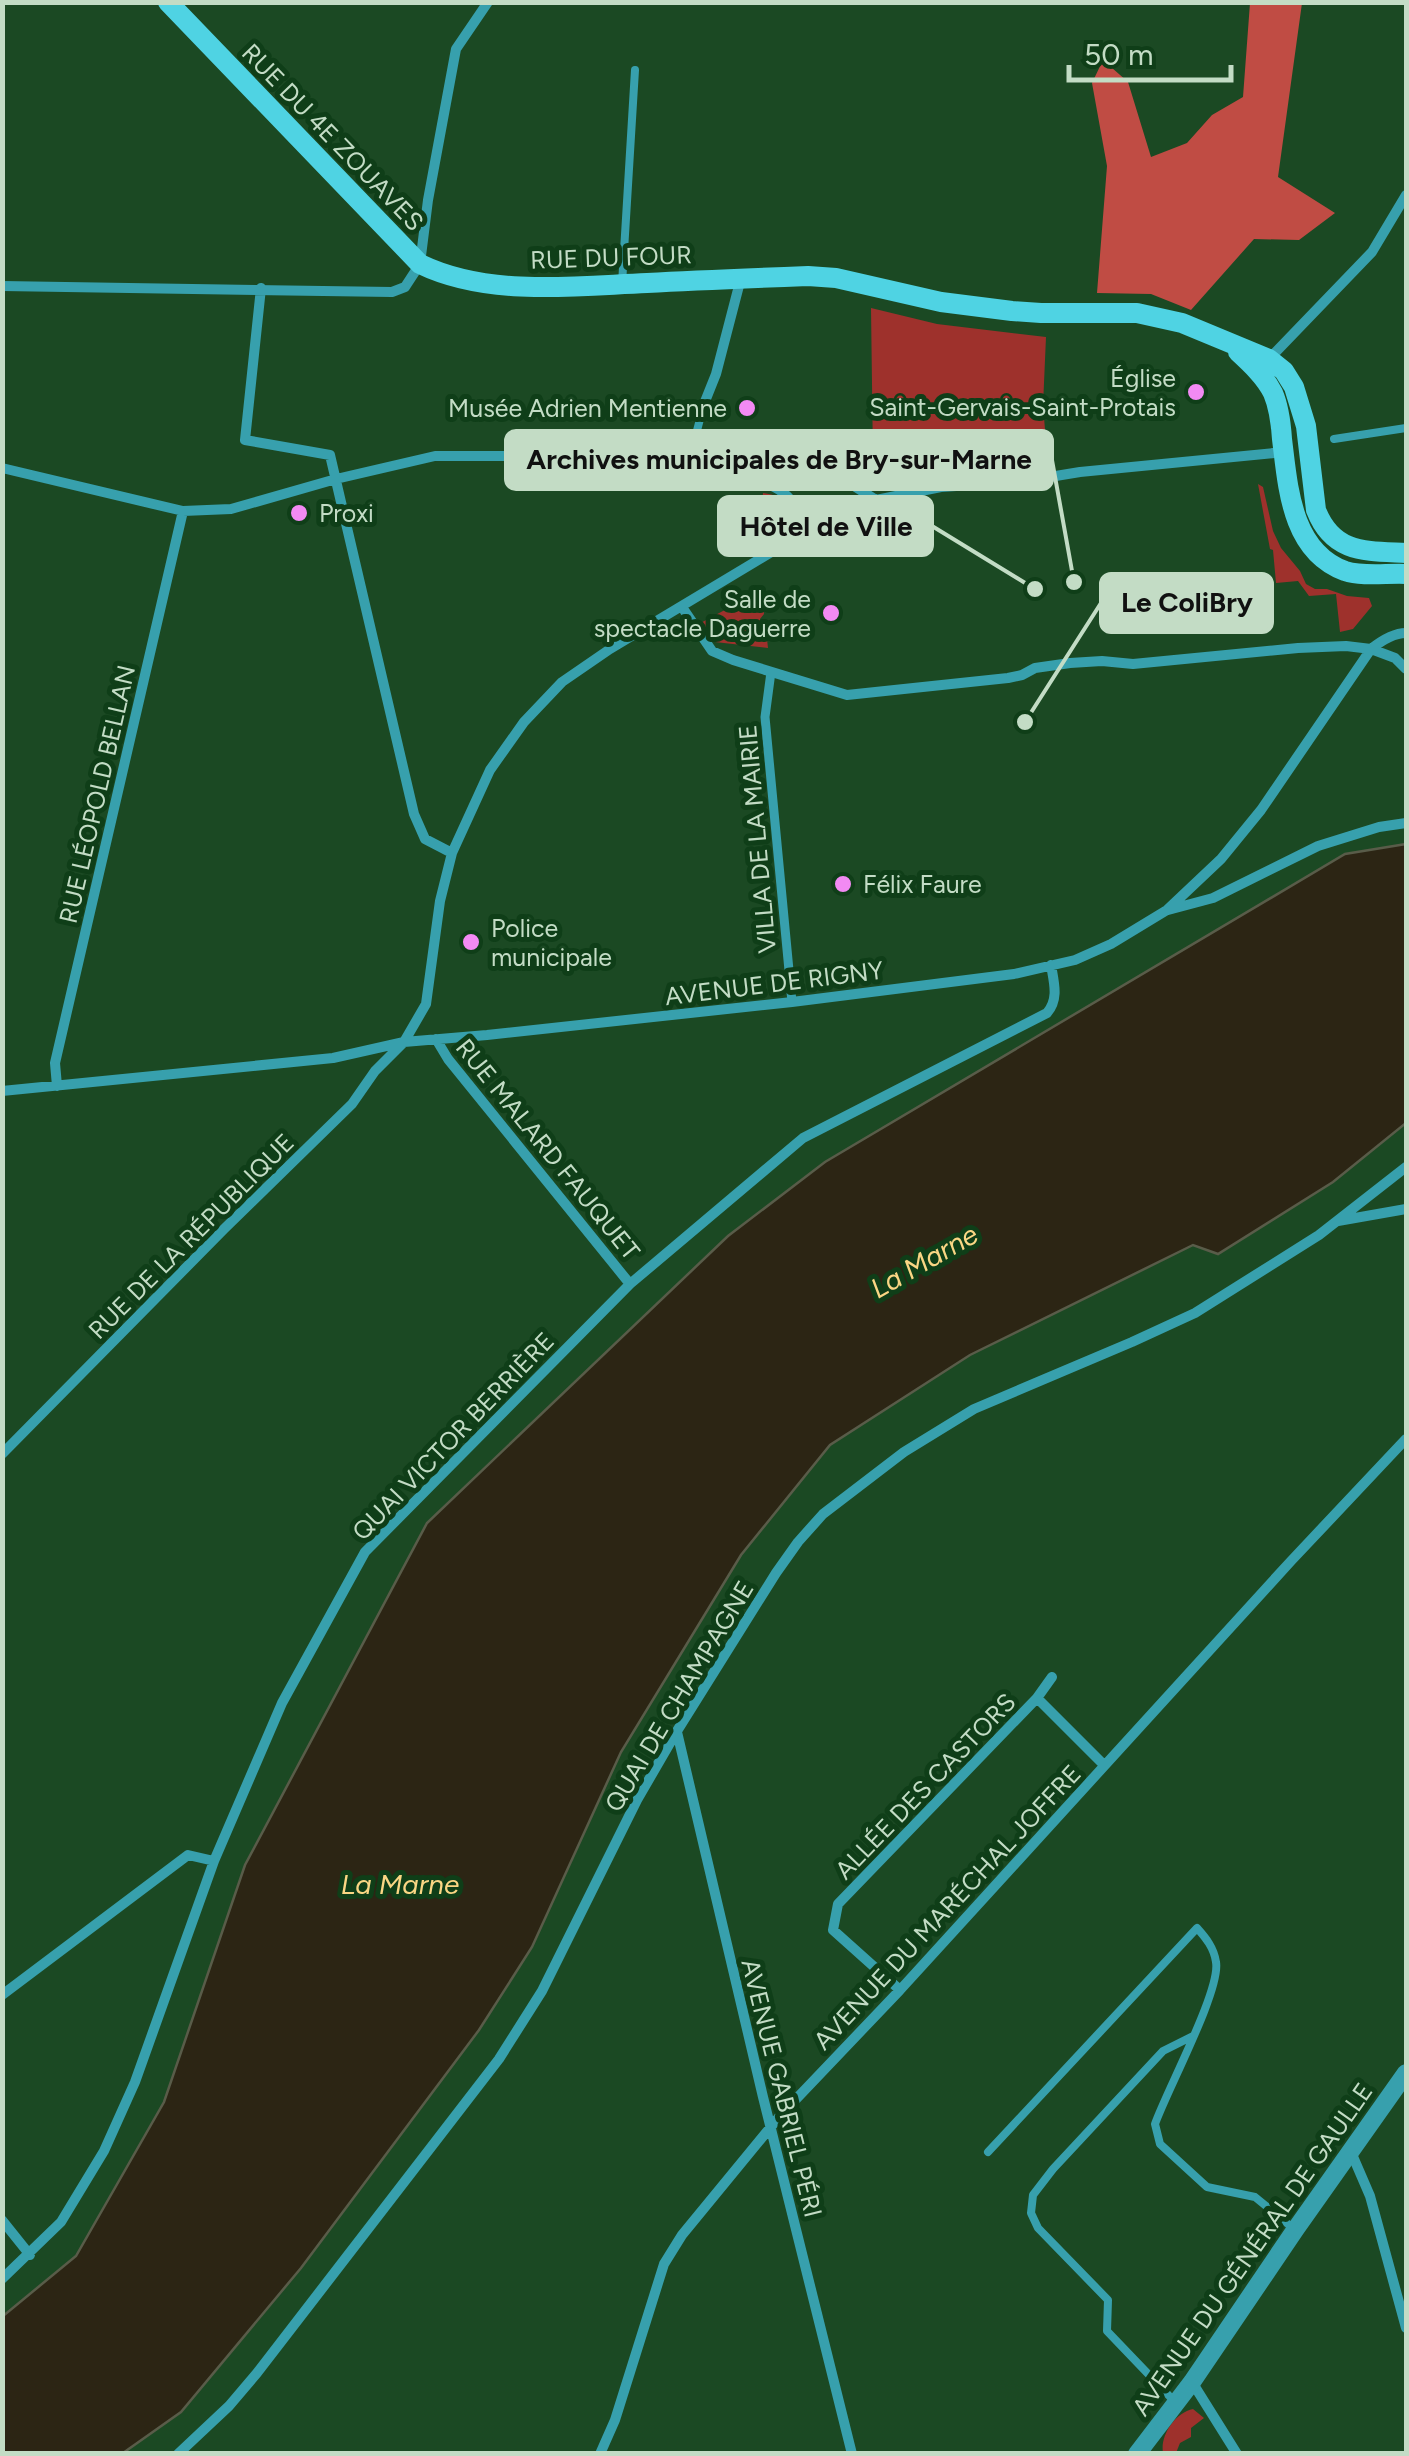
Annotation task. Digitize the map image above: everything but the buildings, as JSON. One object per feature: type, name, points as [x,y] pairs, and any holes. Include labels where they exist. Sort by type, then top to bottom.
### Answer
[{"type":"main road","name":"RUE DU 4E ZOUAVES","points":[[168,2],[420,264]]},
{"type":"main road","name":"RUE DU FOUR","points":[[420,264],[443,275],[491,284],[548,286],[808,276],[836,278],[930,300],[1012,311],[1137,313],[1182,323],[1263,364]]},
{"type":"main road","points":[[1263,364],[1280,419],[1295,517],[1304,538],[1316,552],[1344,570],[1357,574],[1406,574]]},
{"type":"main road","points":[[1263,364],[1284,371],[1294,388],[1306,426],[1321,524],[1344,545],[1359,550],[1406,553]]},
{"type":"main road","points":[[1284,452],[1310,468]]},
{"type":"street","points":[[2,286],[392,292],[405,287],[420,264],[456,49],[488,2]]},
{"type":"street","points":[[1263,364],[1372,252],[1406,195]]},
{"type":"street","points":[[704,404],[716,374],[741,278]]},
{"type":"street","points":[[261,288],[244,440],[330,454],[414,814],[425,840],[452,853]]},
{"type":"street","name":"RUE DE LA RÉPUBLIQUE","points":[[2,1454],[352,1104],[375,1071],[404,1042],[426,1004],[440,901],[452,853],[490,770],[524,722],[562,682],[833,514],[876,500],[941,487],[1284,452]]},
{"type":"street","points":[[2,468],[183,511],[231,509],[435,456],[510,456],[686,472],[767,484],[851,484],[876,500]]},
{"type":"street","points":[[767,484],[787,494],[795,508],[794,526],[781,548]]},
{"type":"street","name":"RUE LÉOPOLD BELLAN","points":[[57,1086],[55,1063],[183,511]]},
{"type":"street","points":[[682,607],[712,651],[847,695],[1008,678],[1035,668],[1070,663],[1133,664],[1298,648],[1371,649],[1395,658],[1406,669]]},
{"type":"street","points":[[1371,649],[1390,637],[1406,633]]},
{"type":"street","name":"AVENUE DE RIGNY","points":[[2,1092],[334,1058],[404,1042],[792,1002],[1014,974],[1075,960],[1111,944],[1167,910],[1221,859],[1261,810],[1371,649]]},
{"type":"street","name":"VILLA DE LA MAIRIE","points":[[771,672],[766,717],[792,1002]]},
{"type":"street","points":[[1167,910],[1213,898],[1318,846],[1379,826],[1406,822]]},
{"type":"street","name":"QUAI VICTOR BERRIÈRE","points":[[2,2279],[62,2222],[104,2151],[135,2082],[214,1862],[282,1703],[365,1552],[630,1284],[803,1138],[1046,1013],[1056,995],[1051,966]]},
{"type":"street","name":"RUE MALARD FAUQUET","points":[[436,1039],[448,1060],[630,1284]]},
{"type":"street","name":"QUAI DE CHAMPAGNE","points":[[178,2454],[230,2406],[257,2374],[499,2059],[542,1991],[637,1800],[677,1731],[798,1542],[823,1514],[904,1452],[974,1409],[1195,1313],[1338,1222],[1406,1166]]},
{"type":"street","points":[[1338,1222],[1406,1210]]},
{"type":"street","name":"AVENUE DU MARÉCHAL JOFFRE","points":[[600,2453],[664,2264],[682,2236],[779,2118],[1406,1439]]},
{"type":"street","name":"ALLÉE DES CASTORS","points":[[900,1990],[834,1930],[838,1904],[1037,1698],[1052,1677]]},
{"type":"street","name":"ALLÉE DES CASTORS","points":[[1037,1698],[1104,1766]]},
{"type":"street","name":"AVENUE GABRIEL PÉRI","points":[[677,1731],[852,2454]]},
{"type":"street","points":[[2,1995],[188,1854],[214,1862]]},
{"type":"street","name":"AVENUE DU GÉNÉRAL DE GAULLE","points":[[1143,2451],[1406,2073]]},
{"type":"street","points":[[1351,2152],[1370,2196],[1406,2328]]},
{"type":"street","points":[[2,2220],[30,2255]]},
{"type":"street","points":[[1192,2382],[1237,2454]]},
{"type":"lane","points":[[622,284],[635,70]]},
{"type":"lane","points":[[686,472],[704,404]]},
{"type":"lane","points":[[1334,439],[1406,428]]},
{"type":"lane","points":[[988,2152],[1197,1928],[1209,1941],[1217,1964],[1211,1996],[1155,2124],[1160,2144],[1207,2187],[1256,2197],[1295,2230]]},
{"type":"lane","points":[[1175,2402],[1108,2332],[1108,2300],[1038,2228],[1031,2213],[1033,2195],[1072,2148],[1162,2050],[1193,2036]]},
{"type":"shaded area","points":[[1250,3],[1302,3],[1278,177],[1335,213],[1299,240],[1254,239],[1191,310],[1151,294],[1097,293],[1107,166],[1092,83],[1103,60],[1128,82],[1151,157],[1187,143],[1212,115],[1243,97]]},
{"type":"shaded area","points":[[871,308],[937,324],[1046,337],[1046,441],[873,460]]},
{"type":"shaded area","points":[[1258,484],[1263,487],[1281,548],[1306,584],[1369,598],[1372,606],[1353,629],[1340,632],[1336,594],[1309,596],[1298,581],[1276,583]]},
{"type":"shaded area","points":[[763,493],[776,496],[786,508],[774,532],[758,545]]},
{"type":"shaded area","points":[[762,590],[764,614],[760,625],[766,630],[768,648],[697,640],[695,626]]},
{"type":"shaded area","points":[[1193,2409],[1204,2418],[1191,2428],[1191,2437],[1180,2443],[1176,2453],[1163,2453],[1170,2426]]},
{"type":"water","name":"La Marne","points":[[1406,844],[1406,1123],[1333,1182],[1218,1254],[1193,1245],[970,1355],[830,1445],[741,1555],[621,1752],[532,1947],[479,2030],[301,2268],[181,2412],[123,2453],[3,2453],[3,2316],[76,2256],[164,2102],[245,1865],[427,1523],[728,1236],[825,1162],[1345,854]]},
{"type":"place","name":"Église Saint-Gervais-Saint-Protais","points":[[1196,392]]},
{"type":"place","name":"Musée Adrien Mentienne","points":[[747,408]]},
{"type":"place","name":"Proxi","points":[[299,513]]},
{"type":"place","name":"Archives municipales de Bry-sur-Marne","points":[[1074,582]]},
{"type":"place","name":"Hôtel de Ville","points":[[1035,589]]},
{"type":"place","name":"Salle de spectacle Daguerre","points":[[831,613]]},
{"type":"place","name":"Le ColiBry","points":[[1025,722]]},
{"type":"place","name":"Félix Faure","points":[[843,884]]},
{"type":"place","name":"Police municipale","points":[[471,942]]}]
